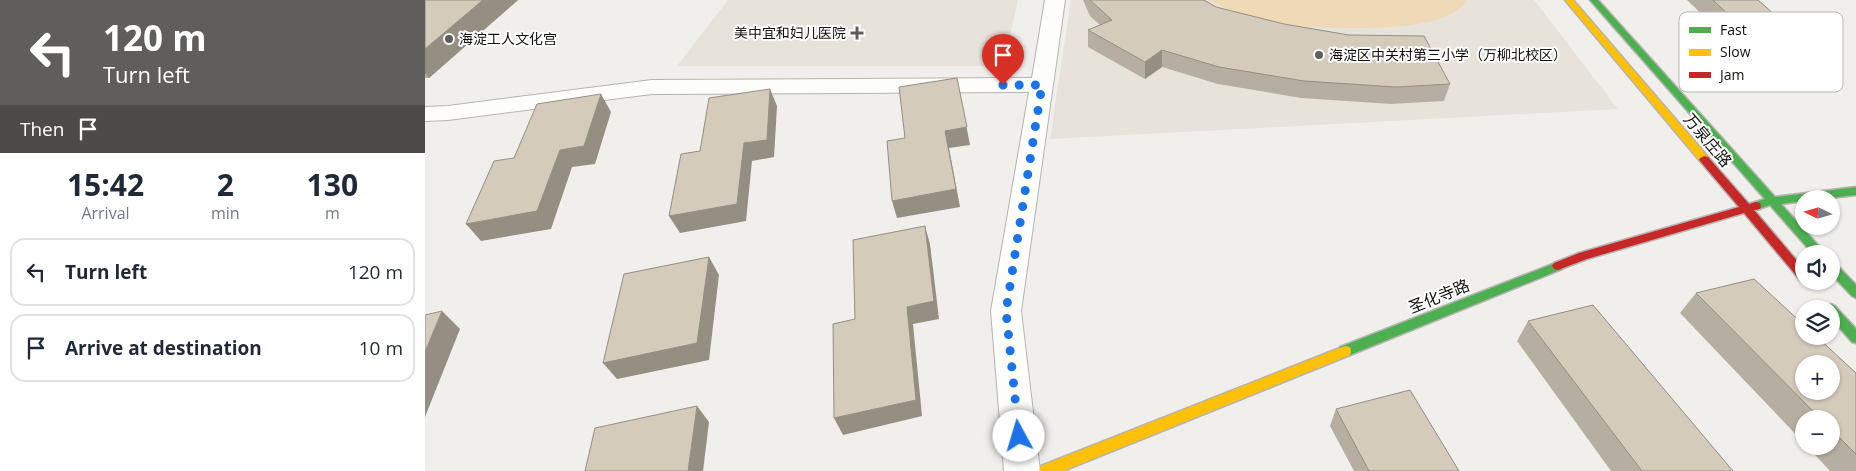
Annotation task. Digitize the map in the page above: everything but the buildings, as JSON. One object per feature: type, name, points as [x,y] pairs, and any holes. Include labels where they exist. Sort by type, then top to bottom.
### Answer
[{"type":"street","points":[[1023,471],[1006,311],[1055,0]]},
{"type":"street","name":"万泉庄路","points":[[1569,0],[1743,208],[1795,267]]},
{"type":"street","name":"万泉庄路","points":[[1594,0],[1812,245]]},
{"type":"street","points":[[425,114],[448,114],[652,87],[1042,85]]},
{"type":"street","name":"圣化寺路","points":[[1046,471],[1583,256],[1772,201],[1856,191]]},
{"type":"street","points":[[1840,276],[1856,293]]},
{"type":"street","points":[[1840,320],[1856,338]]},
{"type":"shaded area","name":"美中宜和妇儿医院","points":[[728,0],[1018,0],[1003,66],[677,66]]},
{"type":"shaded area","name":"海淀区中关村第三小学（万柳北校区）","points":[[1071,0],[1534,0],[1618,109],[1050,139]]},
{"type":"shaded area","points":[[1209,0],[1466,0],[1456,11],[1438,19],[1387,27],[1332,28],[1293,25],[1250,16]]},
{"type":"traffic: fast","points":[[1594,0],[1812,245]]},
{"type":"traffic: fast","points":[[1756,206],[1772,201],[1856,191]]},
{"type":"traffic: fast","points":[[1345,351],[1558,266]]},
{"type":"traffic: fast","points":[[1840,276],[1856,293]]},
{"type":"traffic: fast","points":[[1840,319],[1856,338]]},
{"type":"traffic: slow","points":[[1569,0],[1704,159]]},
{"type":"traffic: slow","points":[[1046,471],[1345,351]]},
{"type":"traffic: jam","points":[[1704,159],[1795,266]]},
{"type":"traffic: jam","points":[[1558,266],[1583,256],[1756,206]]},
{"type":"place","name":"美中宜和妇儿医院","points":[[857,33]]},
{"type":"place","name":"海淀工人文化宫","points":[[449,39]]},
{"type":"place","name":"海淀区中关村第三小学（万柳北校区）","points":[[1319,55]]},
{"type":"route","points":[[1003,85],[1042,85],[1006,311],[1019,436]]}]
